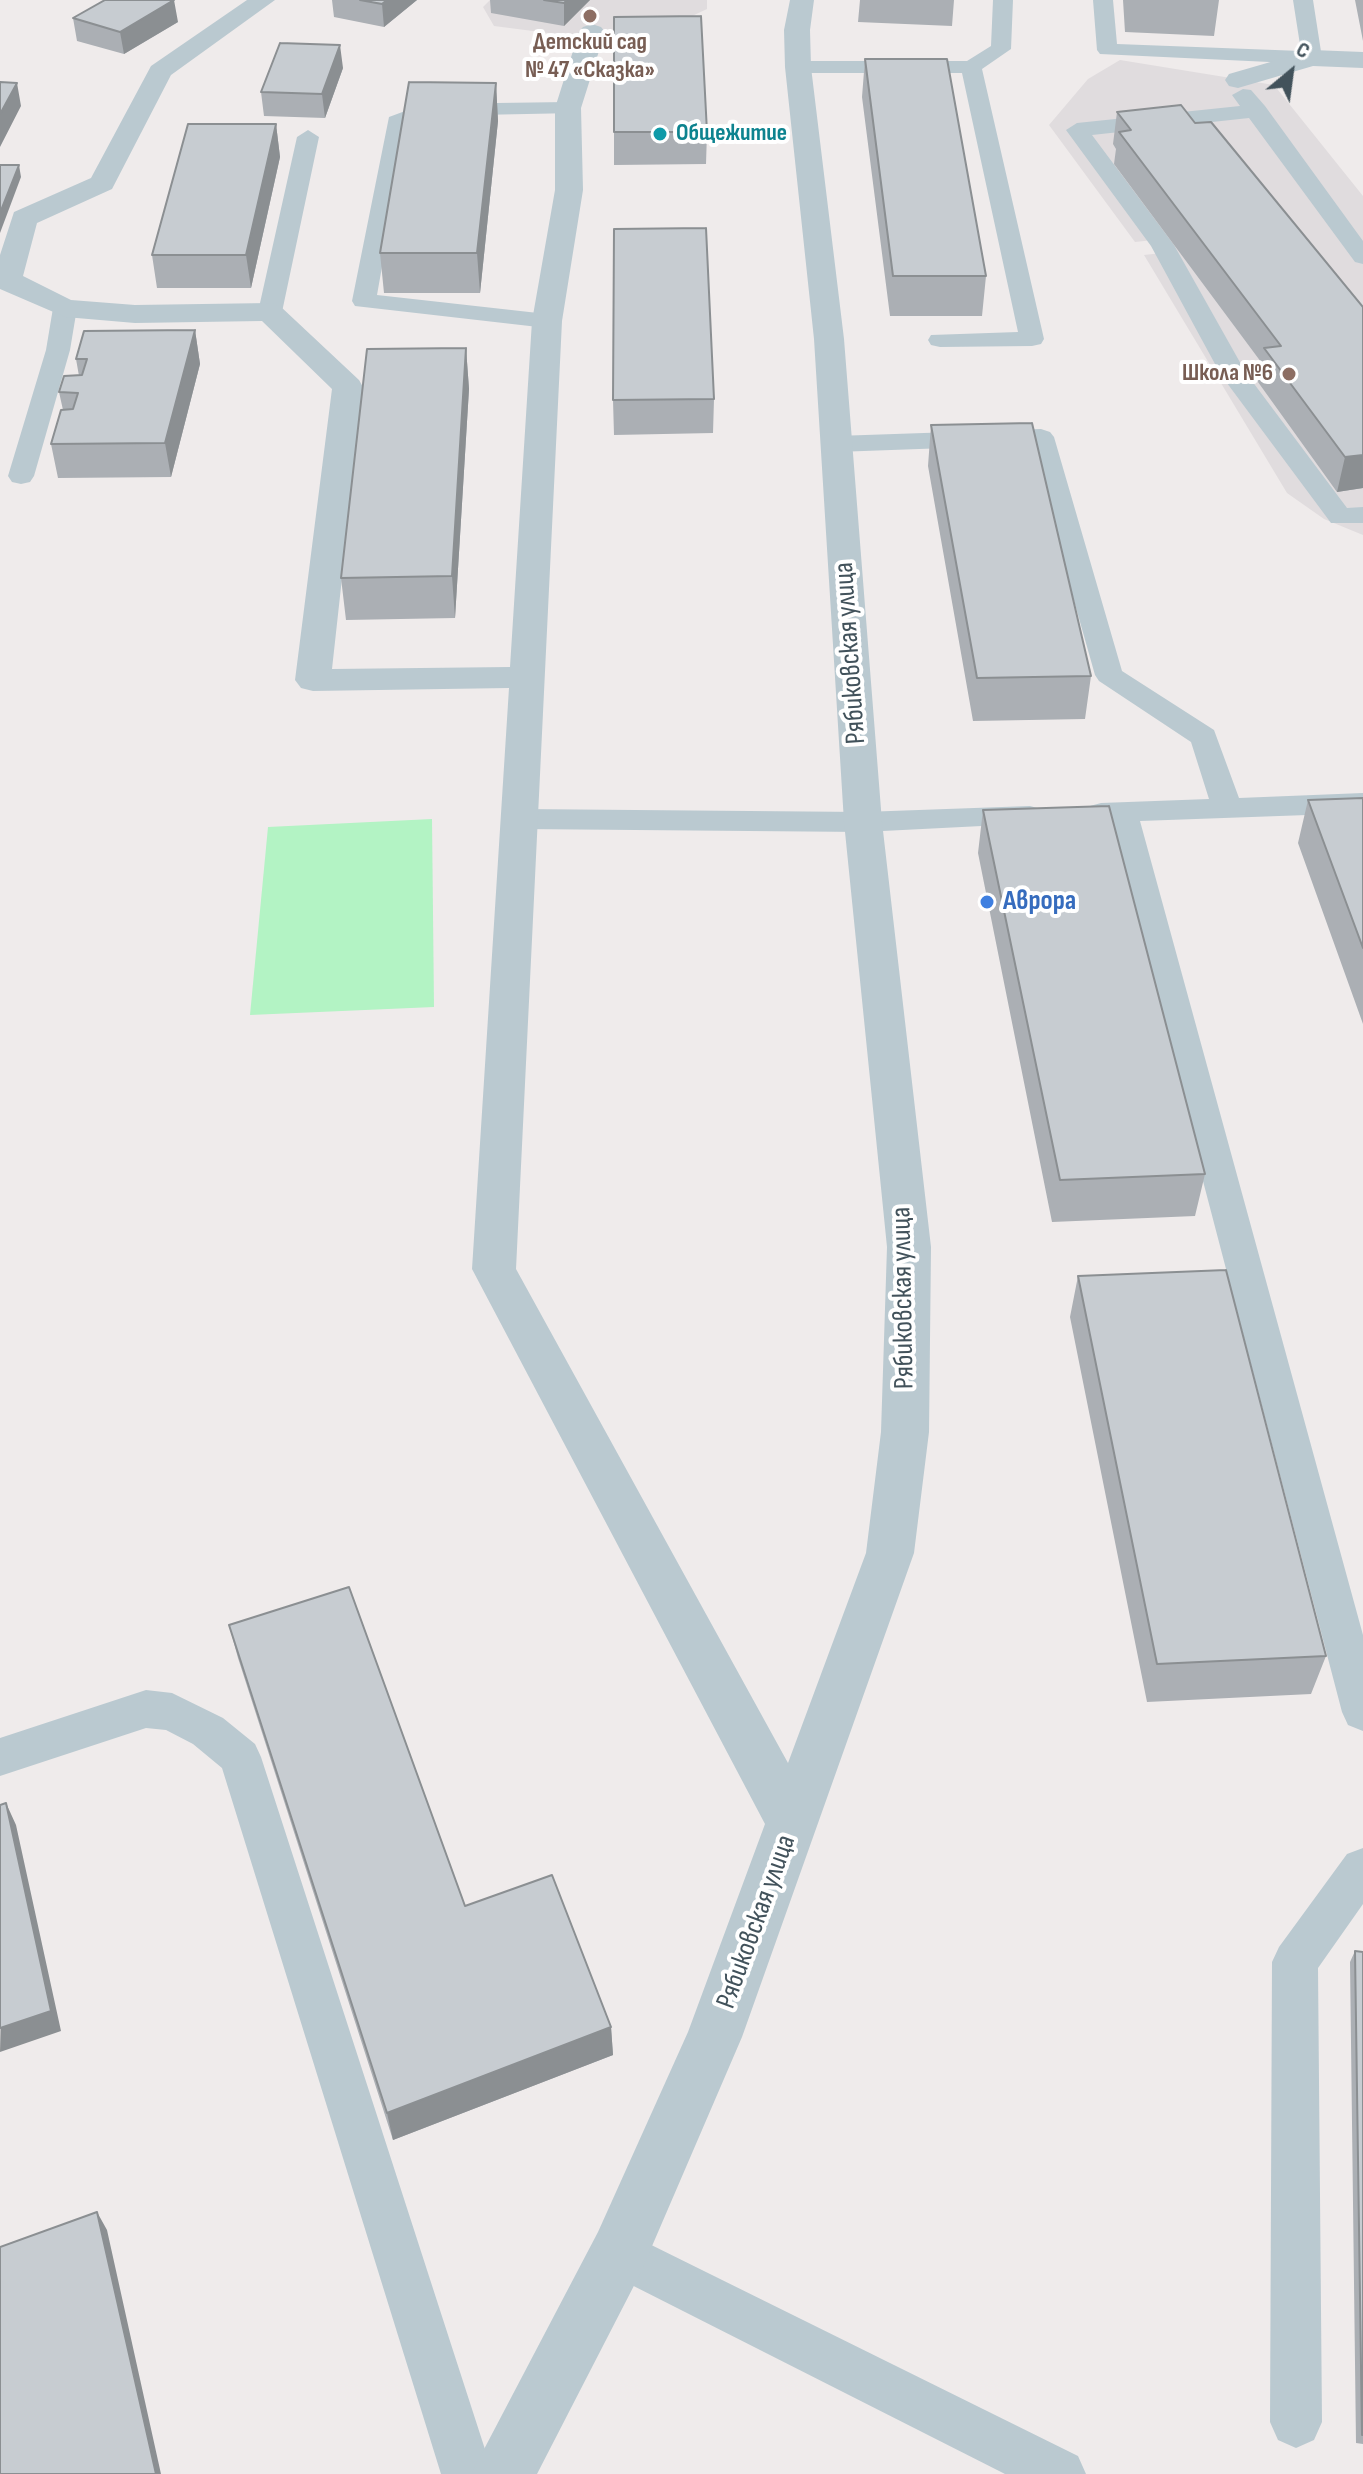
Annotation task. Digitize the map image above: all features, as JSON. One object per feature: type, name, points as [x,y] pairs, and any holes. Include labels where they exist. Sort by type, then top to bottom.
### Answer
[{"type":"street","points":[[263,0],[160,71],[102,183],[24,218],[4,280],[65,308],[135,314],[270,312],[348,387],[313,680],[528,677]]},
{"type":"street","name":"Рябиковская улица","points":[[503,2474],[619,2253],[714,2037],[890,1553],[905,1432],[909,1247],[863,822],[829,339],[798,67],[797,30],[802,0]]},
{"type":"street","points":[[592,32],[568,108],[569,190],[547,321],[494,1269],[793,1824]]},
{"type":"street","points":[[1238,80],[1312,58],[1363,60]]},
{"type":"lane","points":[[798,67],[971,67],[1001,49],[1003,0]]},
{"type":"lane","points":[[1103,0],[1107,50],[1312,58],[1303,0]]},
{"type":"lane","points":[[940,340],[1032,339],[971,67]]},
{"type":"lane","points":[[1238,80],[1230,82],[1257,111],[1363,257]]},
{"type":"lane","points":[[547,321],[364,301],[397,122],[424,110],[568,108]]},
{"type":"lane","points":[[1257,111],[1077,130],[1162,245],[1234,375],[1340,517],[1363,515]]},
{"type":"lane","points":[[270,312],[308,137]]},
{"type":"lane","points":[[21,476],[58,350],[65,308]]},
{"type":"lane","points":[[836,444],[1041,437],[1109,675],[1204,737],[1227,808]]},
{"type":"lane","points":[[521,819],[863,822],[1363,803]]},
{"type":"lane","points":[[1122,812],[1363,1712]]},
{"type":"lane","points":[[0,1757],[146,1709],[172,1712],[208,1731],[240,1757],[467,2474]]},
{"type":"lane","points":[[1296,2422],[1295,1962],[1363,1868]]},
{"type":"lane","points":[[619,2253],[1060,2474]]},
{"type":"shaded area","name":"Детский сад № 47 «Сказка»","points":[[490,0],[707,0],[707,9],[675,24],[564,35],[494,26],[483,7]]},
{"type":"shaded area","name":"Школа №6","points":[[1120,60],[1274,85],[1363,196],[1363,535],[1324,519],[1287,493],[1144,255],[1162,253],[1153,240],[1135,242],[1049,125],[1088,79]]},
{"type":"green space","points":[[432,819],[434,1007],[250,1015],[268,827]]},
{"type":"building","points":[[105,0],[174,0],[120,32],[73,18]]},
{"type":"building","points":[[360,0],[387,0],[382,4]]},
{"type":"building","name":"Общежитие","points":[[701,16],[707,132],[614,132],[614,17]]},
{"type":"building","points":[[280,43],[340,45],[322,94],[261,92]]},
{"type":"building","points":[[865,59],[947,59],[986,276],[893,276]]},
{"type":"building","points":[[0,82],[17,83],[0,114]]},
{"type":"building","points":[[409,82],[496,83],[477,253],[380,253]]},
{"type":"building","points":[[1181,105],[1195,123],[1211,122],[1363,307],[1363,455],[1345,457],[1264,348],[1281,346],[1119,132],[1131,130],[1117,112]]},
{"type":"building","points":[[188,124],[276,124],[246,255],[152,255]]},
{"type":"building","points":[[0,165],[19,165],[0,213]]},
{"type":"building","points":[[706,228],[714,399],[613,400],[614,229]]},
{"type":"building","points":[[195,330],[165,443],[51,444],[61,410],[73,409],[78,393],[59,392],[64,376],[82,375],[87,359],[76,359],[84,331]]},
{"type":"building","points":[[466,348],[452,576],[341,578],[367,349]]},
{"type":"building","points":[[1032,423],[1091,676],[977,678],[931,425]]},
{"type":"building","points":[[1363,798],[1363,948],[1308,800]]},
{"type":"building","points":[[1109,806],[1205,1174],[1060,1180],[983,810]]},
{"type":"building","points":[[1226,1270],[1326,1656],[1157,1664],[1078,1276]]},
{"type":"building","points":[[349,1587],[465,1906],[552,1875],[611,2027],[387,2113],[229,1625]]},
{"type":"building","points":[[6,1803],[51,2011],[0,2028],[0,1805]]},
{"type":"building","points":[[1355,1951],[1363,1952],[1363,2435],[1362,2435]]},
{"type":"building","points":[[97,2212],[156,2474],[0,2474],[0,2247]]},
{"type":"place","name":"Детский сад № 47 «Сказка»","points":[[590,16]]},
{"type":"place","name":"Общежитие","points":[[660,134]]},
{"type":"place","name":"Школа №6","points":[[1289,374]]},
{"type":"place","name":"Аврора","points":[[987,902]]}]
